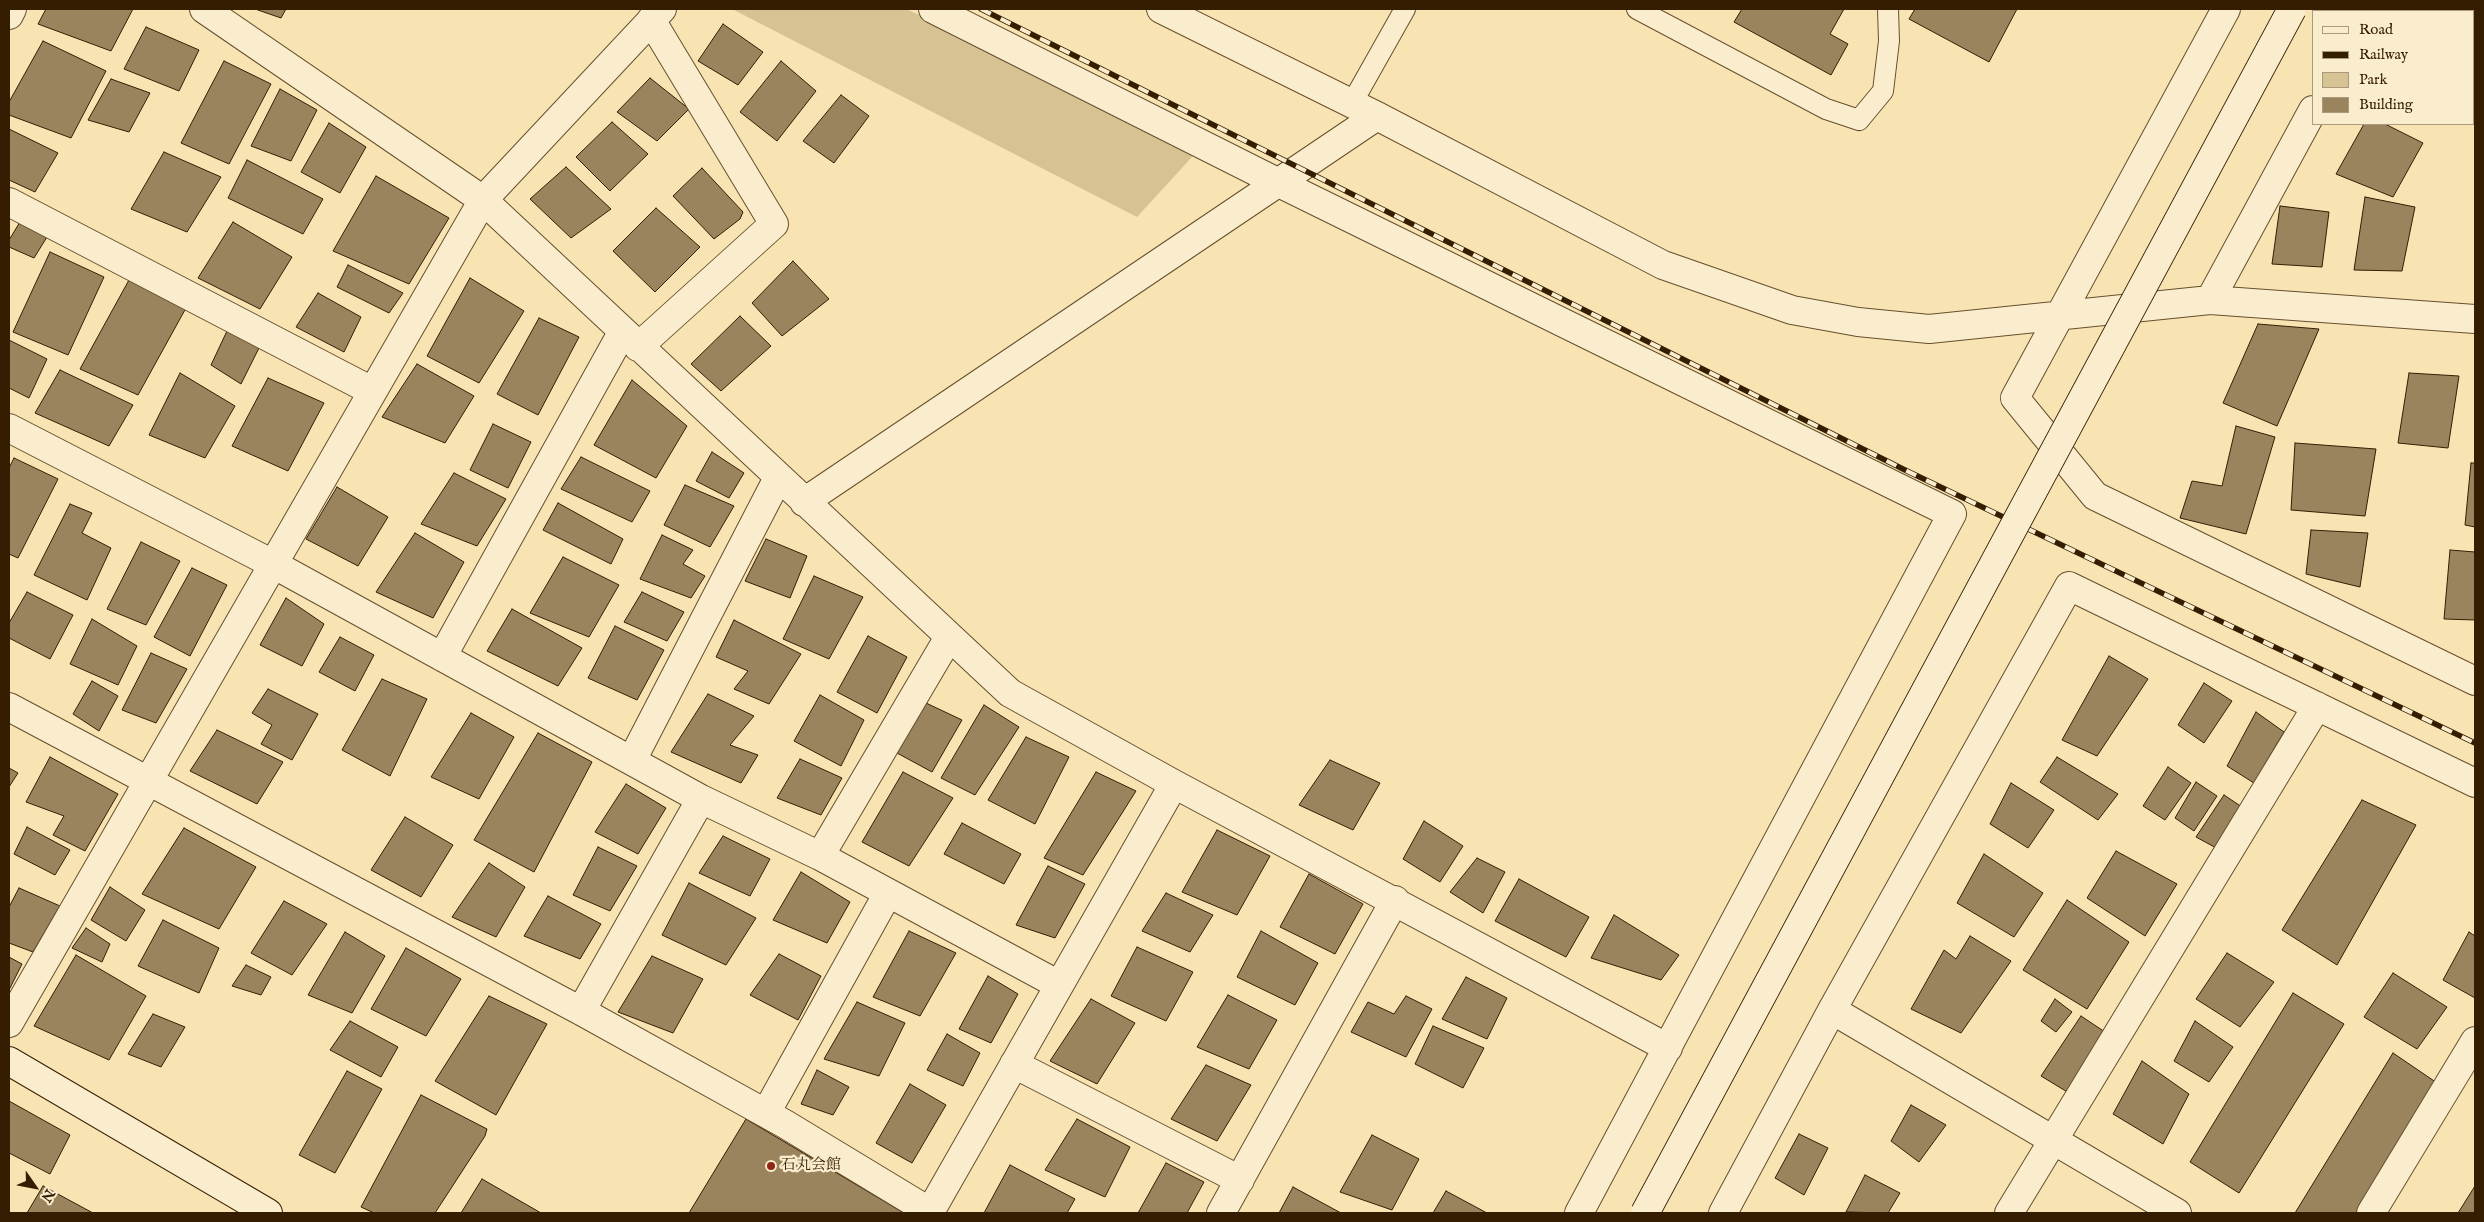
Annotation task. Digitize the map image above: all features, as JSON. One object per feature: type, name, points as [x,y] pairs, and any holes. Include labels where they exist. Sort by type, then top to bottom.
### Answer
[{"type":"street","points":[[9,15],[12,9]]},
{"type":"street","points":[[204,9],[483,200],[1010,693],[1174,784],[1395,900],[1668,1048]]},
{"type":"street","points":[[933,9],[1277,182],[1952,514],[1579,1213]]},
{"type":"street","points":[[1160,9],[1352,103],[1663,265],[1792,310],[1858,322],[1929,329],[2060,317],[2210,300],[2475,319]]},
{"type":"street","points":[[2226,9],[2015,398],[2094,496],[2475,681]]},
{"type":"street","points":[[1645,1213],[2292,9]]},
{"type":"street","points":[[9,1022],[483,200],[656,14],[774,224],[630,339],[442,657]]},
{"type":"street","points":[[2210,300],[2312,112]]},
{"type":"street","points":[[804,502],[1377,116]]},
{"type":"street","points":[[9,202],[372,391]]},
{"type":"street","points":[[9,428],[273,564],[701,799],[820,856],[1059,985]]},
{"type":"street","points":[[632,760],[778,478]]},
{"type":"street","points":[[1723,1213],[1832,1010],[2069,586],[2475,783]]},
{"type":"street","points":[[820,856],[949,637]]},
{"type":"street","points":[[2010,1213],[2318,706]]},
{"type":"street","points":[[9,707],[581,1011],[766,1113],[931,1213],[1174,784]]},
{"type":"street","points":[[581,1011],[701,799]]},
{"type":"street","points":[[766,1113],[888,893]]},
{"type":"street","points":[[1221,1213],[1395,900]]},
{"type":"street","points":[[1832,1010],[2177,1213]]},
{"type":"street","points":[[2372,1213],[2475,1041]]},
{"type":"street","points":[[9,1061],[268,1213]]},
{"type":"street","points":[[1014,1064],[1240,1180]]},
{"type":"lane","points":[[1352,103],[1405,9]]},
{"type":"lane","points":[[1637,9],[1826,109],[1859,120],[1883,91],[1889,41],[1888,9]]},
{"type":"green space","points":[[732,9],[906,9],[1203,145],[1137,217]]},
{"type":"building","points":[[46,9],[133,9],[111,51],[38,24]]},
{"type":"building","points":[[255,9],[286,9],[281,18]]},
{"type":"building","points":[[1742,9],[1844,9],[1830,34],[1848,44],[1831,75],[1734,22]]},
{"type":"building","points":[[1915,9],[2017,9],[1989,62],[1909,19]]},
{"type":"building","points":[[2438,9],[2440,10],[2414,10]]},
{"type":"building","points":[[723,24],[763,52],[738,85],[698,61]]},
{"type":"building","points":[[146,27],[199,50],[179,91],[124,69]]},
{"type":"building","points":[[43,41],[106,71],[71,138],[9,115],[9,102]]},
{"type":"building","points":[[2474,48],[2475,49],[2474,112]]},
{"type":"building","points":[[224,61],[271,84],[229,164],[181,143]]},
{"type":"building","points":[[781,61],[816,91],[777,141],[740,112]]},
{"type":"building","points":[[650,78],[689,109],[657,141],[617,112]]},
{"type":"building","points":[[111,79],[150,93],[129,132],[88,120]]},
{"type":"building","points":[[280,89],[317,110],[291,161],[251,146]]},
{"type":"building","points":[[841,95],[869,116],[834,163],[803,141]]},
{"type":"building","points":[[612,122],[648,154],[610,191],[576,157]]},
{"type":"building","points":[[329,123],[366,147],[340,193],[301,172]]},
{"type":"building","points":[[2363,125],[2387,125],[2423,143],[2393,197],[2336,174]]},
{"type":"building","points":[[9,129],[58,153],[35,192],[9,180]]},
{"type":"building","points":[[164,152],[221,177],[187,232],[131,209]]},
{"type":"building","points":[[247,160],[323,199],[303,234],[228,198]]},
{"type":"building","points":[[566,167],[611,209],[571,238],[530,199]]},
{"type":"building","points":[[702,168],[743,212],[740,219],[714,239],[673,196]]},
{"type":"building","points":[[376,176],[449,218],[409,284],[333,251]]},
{"type":"building","points":[[2365,197],[2415,207],[2402,271],[2354,270]]},
{"type":"building","points":[[2280,206],[2329,212],[2322,267],[2272,264]]},
{"type":"building","points":[[656,208],[700,247],[655,292],[613,251]]},
{"type":"building","points":[[20,222],[47,237],[34,258],[9,247],[9,240]]},
{"type":"building","points":[[233,222],[292,257],[260,309],[198,278]]},
{"type":"building","points":[[50,252],[104,277],[68,355],[13,332]]},
{"type":"building","points":[[793,261],[829,299],[782,336],[752,303]]},
{"type":"building","points":[[348,265],[403,293],[389,313],[337,287]]},
{"type":"building","points":[[470,278],[524,311],[479,383],[427,356]]},
{"type":"building","points":[[129,280],[186,308],[138,395],[80,369]]},
{"type":"building","points":[[318,293],[361,317],[344,352],[296,327]]},
{"type":"building","points":[[740,316],[771,346],[721,391],[691,364]]},
{"type":"building","points":[[539,318],[579,337],[538,415],[497,394]]},
{"type":"building","points":[[2258,324],[2319,329],[2277,426],[2223,403]]},
{"type":"building","points":[[227,331],[260,346],[241,384],[211,365]]},
{"type":"building","points":[[9,340],[47,359],[29,398],[9,388]]},
{"type":"building","points":[[417,364],[474,396],[445,443],[382,417]]},
{"type":"building","points":[[60,370],[133,405],[109,446],[35,413]]},
{"type":"building","points":[[180,373],[235,406],[205,458],[149,435]]},
{"type":"building","points":[[2409,373],[2459,376],[2448,448],[2398,443]]},
{"type":"building","points":[[268,378],[324,403],[288,471],[232,446]]},
{"type":"building","points":[[632,380],[687,426],[656,478],[594,445]]},
{"type":"building","points":[[493,424],[531,442],[508,488],[470,470]]},
{"type":"building","points":[[2236,426],[2275,437],[2246,534],[2180,518],[2192,481],[2222,486]]},
{"type":"building","points":[[2295,443],[2376,449],[2365,516],[2291,510]]},
{"type":"building","points":[[712,452],[744,473],[729,498],[696,481]]},
{"type":"building","points":[[581,457],[650,491],[632,522],[561,489]]},
{"type":"building","points":[[14,458],[58,479],[18,558],[9,554],[9,468]]},
{"type":"building","points":[[2471,463],[2475,463],[2475,527],[2465,525]]},
{"type":"building","points":[[454,473],[506,499],[477,546],[421,524]]},
{"type":"building","points":[[685,485],[734,506],[710,547],[664,525]]},
{"type":"building","points":[[337,487],[388,517],[358,566],[306,539]]},
{"type":"building","points":[[558,503],[623,539],[611,564],[543,530]]},
{"type":"building","points":[[70,504],[92,513],[82,533],[111,548],[87,600],[34,575]]},
{"type":"building","points":[[2311,530],[2368,533],[2360,587],[2306,574]]},
{"type":"building","points":[[415,533],[464,562],[433,618],[376,592]]},
{"type":"building","points":[[662,535],[693,550],[683,564],[705,576],[691,598],[640,579]]},
{"type":"building","points":[[766,539],[807,556],[790,598],[745,581]]},
{"type":"building","points":[[141,542],[180,561],[146,625],[107,609]]},
{"type":"building","points":[[2450,550],[2475,552],[2475,620],[2444,619]]},
{"type":"building","points":[[563,557],[619,585],[589,637],[530,613]]},
{"type":"building","points":[[192,568],[227,585],[190,656],[154,637]]},
{"type":"building","points":[[814,576],[863,597],[829,659],[783,639]]},
{"type":"building","points":[[27,592],[73,615],[50,659],[9,638],[9,623]]},
{"type":"building","points":[[642,592],[684,612],[667,641],[624,622]]},
{"type":"building","points":[[286,598],[324,624],[302,666],[260,645]]},
{"type":"building","points":[[512,609],[582,648],[558,686],[487,651]]},
{"type":"building","points":[[92,619],[137,646],[118,685],[70,664]]},
{"type":"building","points":[[734,620],[801,654],[769,704],[734,689],[748,671],[716,657]]},
{"type":"building","points":[[615,626],[664,650],[637,700],[588,678]]},
{"type":"building","points":[[868,636],[907,657],[877,713],[837,692]]},
{"type":"building","points":[[340,637],[374,655],[355,691],[319,672]]},
{"type":"building","points":[[151,653],[187,669],[156,723],[122,710]]},
{"type":"building","points":[[2109,656],[2148,679],[2097,756],[2062,740]]},
{"type":"building","points":[[382,679],[427,699],[390,776],[342,750]]},
{"type":"building","points":[[92,681],[118,696],[99,731],[73,714]]},
{"type":"building","points":[[2204,683],[2232,701],[2204,743],[2178,725]]},
{"type":"building","points":[[268,689],[318,714],[292,760],[261,744],[272,725],[252,713]]},
{"type":"building","points":[[708,694],[754,716],[730,745],[758,755],[741,783],[671,752]]},
{"type":"building","points":[[820,695],[864,720],[841,766],[794,741]]},
{"type":"building","points":[[926,703],[962,720],[932,772],[897,753]]},
{"type":"building","points":[[984,705],[1019,727],[975,795],[941,778]]},
{"type":"building","points":[[2256,712],[2284,732],[2254,783],[2227,766]]},
{"type":"building","points":[[471,713],[514,737],[479,799],[431,777]]},
{"type":"building","points":[[217,730],[283,762],[257,804],[190,771]]},
{"type":"building","points":[[538,733],[592,762],[534,872],[474,840]]},
{"type":"building","points":[[1026,737],[1069,757],[1035,824],[988,800]]},
{"type":"building","points":[[50,757],[118,794],[85,851],[53,835],[64,816],[26,802]]},
{"type":"building","points":[[2057,757],[2118,794],[2098,820],[2040,782]]},
{"type":"building","points":[[800,759],[842,778],[821,815],[777,798]]},
{"type":"building","points":[[1330,760],[1380,783],[1353,830],[1299,805]]},
{"type":"building","points":[[2168,767],[2191,783],[2165,820],[2143,806]]},
{"type":"building","points":[[9,768],[18,773],[9,787]]},
{"type":"building","points":[[903,772],[953,798],[909,866],[862,842]]},
{"type":"building","points":[[1096,772],[1136,791],[1083,875],[1044,858]]},
{"type":"building","points":[[2196,782],[2217,796],[2194,831],[2175,818]]},
{"type":"building","points":[[2011,783],[2054,810],[2028,848],[1990,824]]},
{"type":"building","points":[[626,784],[666,808],[638,854],[595,832]]},
{"type":"building","points":[[2224,795],[2245,809],[2220,850],[2196,837]]},
{"type":"building","points":[[2362,800],[2416,825],[2337,965],[2282,930]]},
{"type":"building","points":[[405,817],[453,845],[421,897],[371,870]]},
{"type":"building","points":[[1424,821],[1463,846],[1440,882],[1403,859]]},
{"type":"building","points":[[962,823],[1021,854],[1004,884],[944,854]]},
{"type":"building","points":[[27,827],[70,850],[55,875],[14,854]]},
{"type":"building","points":[[184,828],[256,867],[219,929],[142,894]]},
{"type":"building","points":[[1217,830],[1270,856],[1237,915],[1182,892]]},
{"type":"building","points":[[723,836],[770,859],[750,896],[699,873]]},
{"type":"building","points":[[598,847],[637,866],[610,911],[573,895]]},
{"type":"building","points":[[2116,851],[2177,884],[2145,936],[2087,898]]},
{"type":"building","points":[[1984,854],[2043,893],[2014,937],[1957,903]]},
{"type":"building","points":[[1477,858],[1505,872],[1483,913],[1450,892]]},
{"type":"building","points":[[489,863],[525,887],[496,937],[452,917]]},
{"type":"building","points":[[1048,866],[1085,884],[1055,938],[1016,925]]},
{"type":"building","points":[[801,872],[850,902],[827,943],[773,920]]},
{"type":"building","points":[[1309,874],[1363,904],[1335,954],[1280,927]]},
{"type":"building","points":[[1519,879],[1589,917],[1566,957],[1495,921]]},
{"type":"building","points":[[689,883],[756,918],[726,965],[662,935]]},
{"type":"building","points":[[110,887],[145,910],[126,941],[91,920]]},
{"type":"building","points":[[19,888],[60,906],[33,952],[9,943],[9,907]]},
{"type":"building","points":[[1166,893],[1213,915],[1190,952],[1142,931]]},
{"type":"building","points":[[548,896],[601,924],[580,959],[524,936]]},
{"type":"building","points":[[2067,900],[2129,942],[2087,1009],[2023,970]]},
{"type":"building","points":[[284,901],[327,924],[292,975],[251,953]]},
{"type":"building","points":[[1614,915],[1679,955],[1661,980],[1591,958]]},
{"type":"building","points":[[163,920],[219,948],[199,993],[138,966]]},
{"type":"building","points":[[86,928],[110,944],[102,962],[72,948]]},
{"type":"building","points":[[909,931],[956,953],[920,1016],[873,997]]},
{"type":"building","points":[[1261,931],[1318,963],[1295,1005],[1237,977]]},
{"type":"building","points":[[345,932],[385,956],[352,1013],[308,995]]},
{"type":"building","points":[[2469,932],[2475,936],[2475,998],[2443,980]]},
{"type":"building","points":[[1970,936],[2011,961],[1961,1033],[1911,1009],[1944,950],[1956,959]]},
{"type":"building","points":[[1137,947],[1193,972],[1166,1021],[1111,996]]},
{"type":"building","points":[[406,948],[461,979],[426,1036],[371,1009]]},
{"type":"building","points":[[2227,953],[2274,982],[2240,1027],[2196,999]]},
{"type":"building","points":[[779,954],[821,976],[798,1020],[750,995]]},
{"type":"building","points":[[76,955],[146,996],[109,1060],[34,1026]]},
{"type":"building","points":[[652,956],[703,979],[673,1033],[618,1012]]},
{"type":"building","points":[[9,957],[22,964],[9,990]]},
{"type":"building","points":[[246,965],[271,977],[261,995],[232,986]]},
{"type":"building","points":[[2393,973],[2447,1007],[2417,1049],[2364,1017]]},
{"type":"building","points":[[988,976],[1018,994],[991,1043],[959,1029]]},
{"type":"building","points":[[1466,977],[1507,998],[1487,1039],[1442,1019]]},
{"type":"building","points":[[2293,993],[2344,1024],[2239,1193],[2190,1162]]},
{"type":"building","points":[[1228,995],[1277,1020],[1249,1069],[1197,1047]]},
{"type":"building","points":[[489,996],[547,1024],[496,1115],[435,1081]]},
{"type":"building","points":[[1406,996],[1432,1009],[1406,1057],[1351,1032],[1368,1002],[1394,1014]]},
{"type":"building","points":[[1091,999],[1135,1023],[1097,1084],[1050,1061]]},
{"type":"building","points":[[2055,999],[2072,1012],[2056,1032],[2041,1021]]},
{"type":"building","points":[[857,1002],[905,1023],[879,1076],[824,1059]]},
{"type":"building","points":[[153,1014],[185,1027],[161,1067],[128,1054]]},
{"type":"building","points":[[2081,1016],[2105,1032],[2069,1093],[2041,1076]]},
{"type":"building","points":[[350,1021],[398,1047],[381,1077],[330,1050]]},
{"type":"building","points":[[2195,1021],[2233,1047],[2209,1082],[2174,1061]]},
{"type":"building","points":[[1433,1026],[1484,1048],[1463,1088],[1415,1064]]},
{"type":"building","points":[[947,1034],[980,1053],[963,1086],[927,1070]]},
{"type":"building","points":[[2393,1053],[2443,1087],[2359,1213],[2295,1213]]},
{"type":"building","points":[[2142,1061],[2189,1094],[2163,1144],[2113,1114]]},
{"type":"building","points":[[1206,1065],[1251,1085],[1217,1141],[1171,1119]]},
{"type":"building","points":[[817,1070],[849,1087],[833,1115],[801,1104]]},
{"type":"building","points":[[347,1071],[382,1089],[335,1173],[299,1155]]},
{"type":"building","points":[[910,1084],[946,1105],[912,1163],[876,1143]]},
{"type":"building","points":[[421,1095],[487,1129],[485,1136],[435,1213],[374,1213],[361,1207]]},
{"type":"building","points":[[9,1101],[70,1135],[50,1174],[9,1153]]},
{"type":"building","points":[[1911,1105],[1946,1125],[1919,1162],[1891,1141]]},
{"type":"building","name":"石丸会館","points":[[746,1119],[904,1213],[689,1213]]},
{"type":"building","points":[[1077,1119],[1130,1147],[1105,1197],[1045,1170]]},
{"type":"building","points":[[1799,1134],[1828,1148],[1804,1195],[1775,1178]]},
{"type":"building","points":[[1372,1135],[1419,1159],[1392,1210],[1340,1192]]},
{"type":"building","points":[[1166,1163],[1204,1182],[1187,1213],[1138,1213]]},
{"type":"building","points":[[1010,1165],[1075,1199],[1067,1213],[984,1213]]},
{"type":"building","points":[[1865,1175],[1900,1193],[1888,1213],[1846,1212]]},
{"type":"building","points":[[482,1179],[541,1213],[461,1213]]},
{"type":"building","points":[[43,1186],[93,1213],[27,1213]]},
{"type":"building","points":[[2475,1186],[2475,1213],[2458,1213]]},
{"type":"building","points":[[1293,1187],[1341,1213],[1279,1213]]},
{"type":"building","points":[[1446,1191],[1487,1213],[1433,1213]]},
{"type":"railway","points":[[981,9],[1905,470],[2475,743]]},
{"type":"place","name":"石丸会館","points":[[771,1166]]}]
